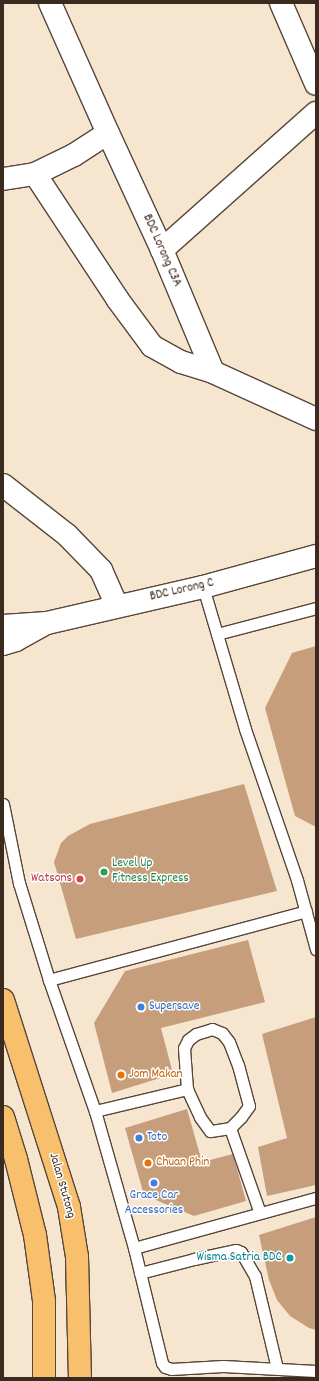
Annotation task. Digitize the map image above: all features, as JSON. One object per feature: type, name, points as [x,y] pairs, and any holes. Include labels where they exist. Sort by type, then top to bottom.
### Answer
[{"type":"main road","name":"Jalan Stutong","points":[[3,1000],[69,1207],[78,1257],[80,1378]]},
{"type":"main road","points":[[3,1117],[16,1159],[35,1235],[44,1300],[44,1378]]},
{"type":"street","name":"BDC Lorong C3A","points":[[50,3],[108,134],[162,250],[213,372]]},
{"type":"street","points":[[281,3],[316,84]]},
{"type":"street","points":[[162,250],[316,113]]},
{"type":"street","points":[[3,179],[35,174],[74,155],[108,134]]},
{"type":"street","points":[[35,174],[118,300],[152,346],[181,362],[213,372],[316,419]]},
{"type":"street","points":[[3,485],[67,535],[101,570],[117,606]]},
{"type":"street","name":"BDC Lorong C","points":[[3,626],[47,623],[203,587],[316,556]]},
{"type":"street","name":"BDC Lorong C","points":[[3,644],[16,640],[47,623]]},
{"type":"lane","points":[[203,587],[245,729],[298,880],[316,949]]},
{"type":"lane","points":[[217,634],[316,608]]},
{"type":"lane","points":[[3,804],[19,883],[49,980],[95,1111],[134,1248],[162,1363],[165,1367],[171,1369],[223,1366],[316,1371]]},
{"type":"lane","points":[[49,980],[306,911]]},
{"type":"lane","points":[[212,1029],[222,1032],[229,1042],[238,1065],[249,1106],[230,1128],[210,1131],[200,1117],[188,1089],[184,1048],[188,1040],[196,1034],[212,1029]]},
{"type":"lane","points":[[95,1111],[188,1089]]},
{"type":"lane","points":[[230,1128],[260,1213]]},
{"type":"lane","points":[[134,1248],[316,1198]]},
{"type":"lane","points":[[140,1273],[236,1250],[241,1252],[255,1276],[277,1368]]},
{"type":"building","points":[[316,646],[316,827],[295,816],[265,708],[292,653]]},
{"type":"building","points":[[244,784],[277,891],[76,939],[54,862],[61,843],[68,836],[90,824]]},
{"type":"building","points":[[248,940],[265,1002],[161,1028],[173,1074],[112,1093],[94,1023],[125,971]]},
{"type":"building","points":[[316,1017],[316,1185],[267,1196],[258,1147],[287,1138],[262,1034]]},
{"type":"building","points":[[187,1109],[202,1162],[233,1154],[246,1201],[194,1216],[144,1195],[125,1128]]},
{"type":"building","name":"Wisma Satria BDC","points":[[316,1217],[316,1330],[309,1328],[290,1316],[277,1300],[269,1280],[259,1235]]},
{"type":"place","name":"Level Up Fitness Express","points":[[104,872]]},
{"type":"place","name":"Watsons","points":[[80,879]]},
{"type":"place","name":"Supersave","points":[[141,1007]]},
{"type":"place","name":"Jom Makan","points":[[121,1075]]},
{"type":"place","name":"Toto","points":[[139,1138]]},
{"type":"place","name":"Chuan Phin","points":[[148,1163]]},
{"type":"place","name":"Grace Car Accessories","points":[[154,1183]]},
{"type":"place","name":"Wisma Satria BDC","points":[[290,1258]]}]
